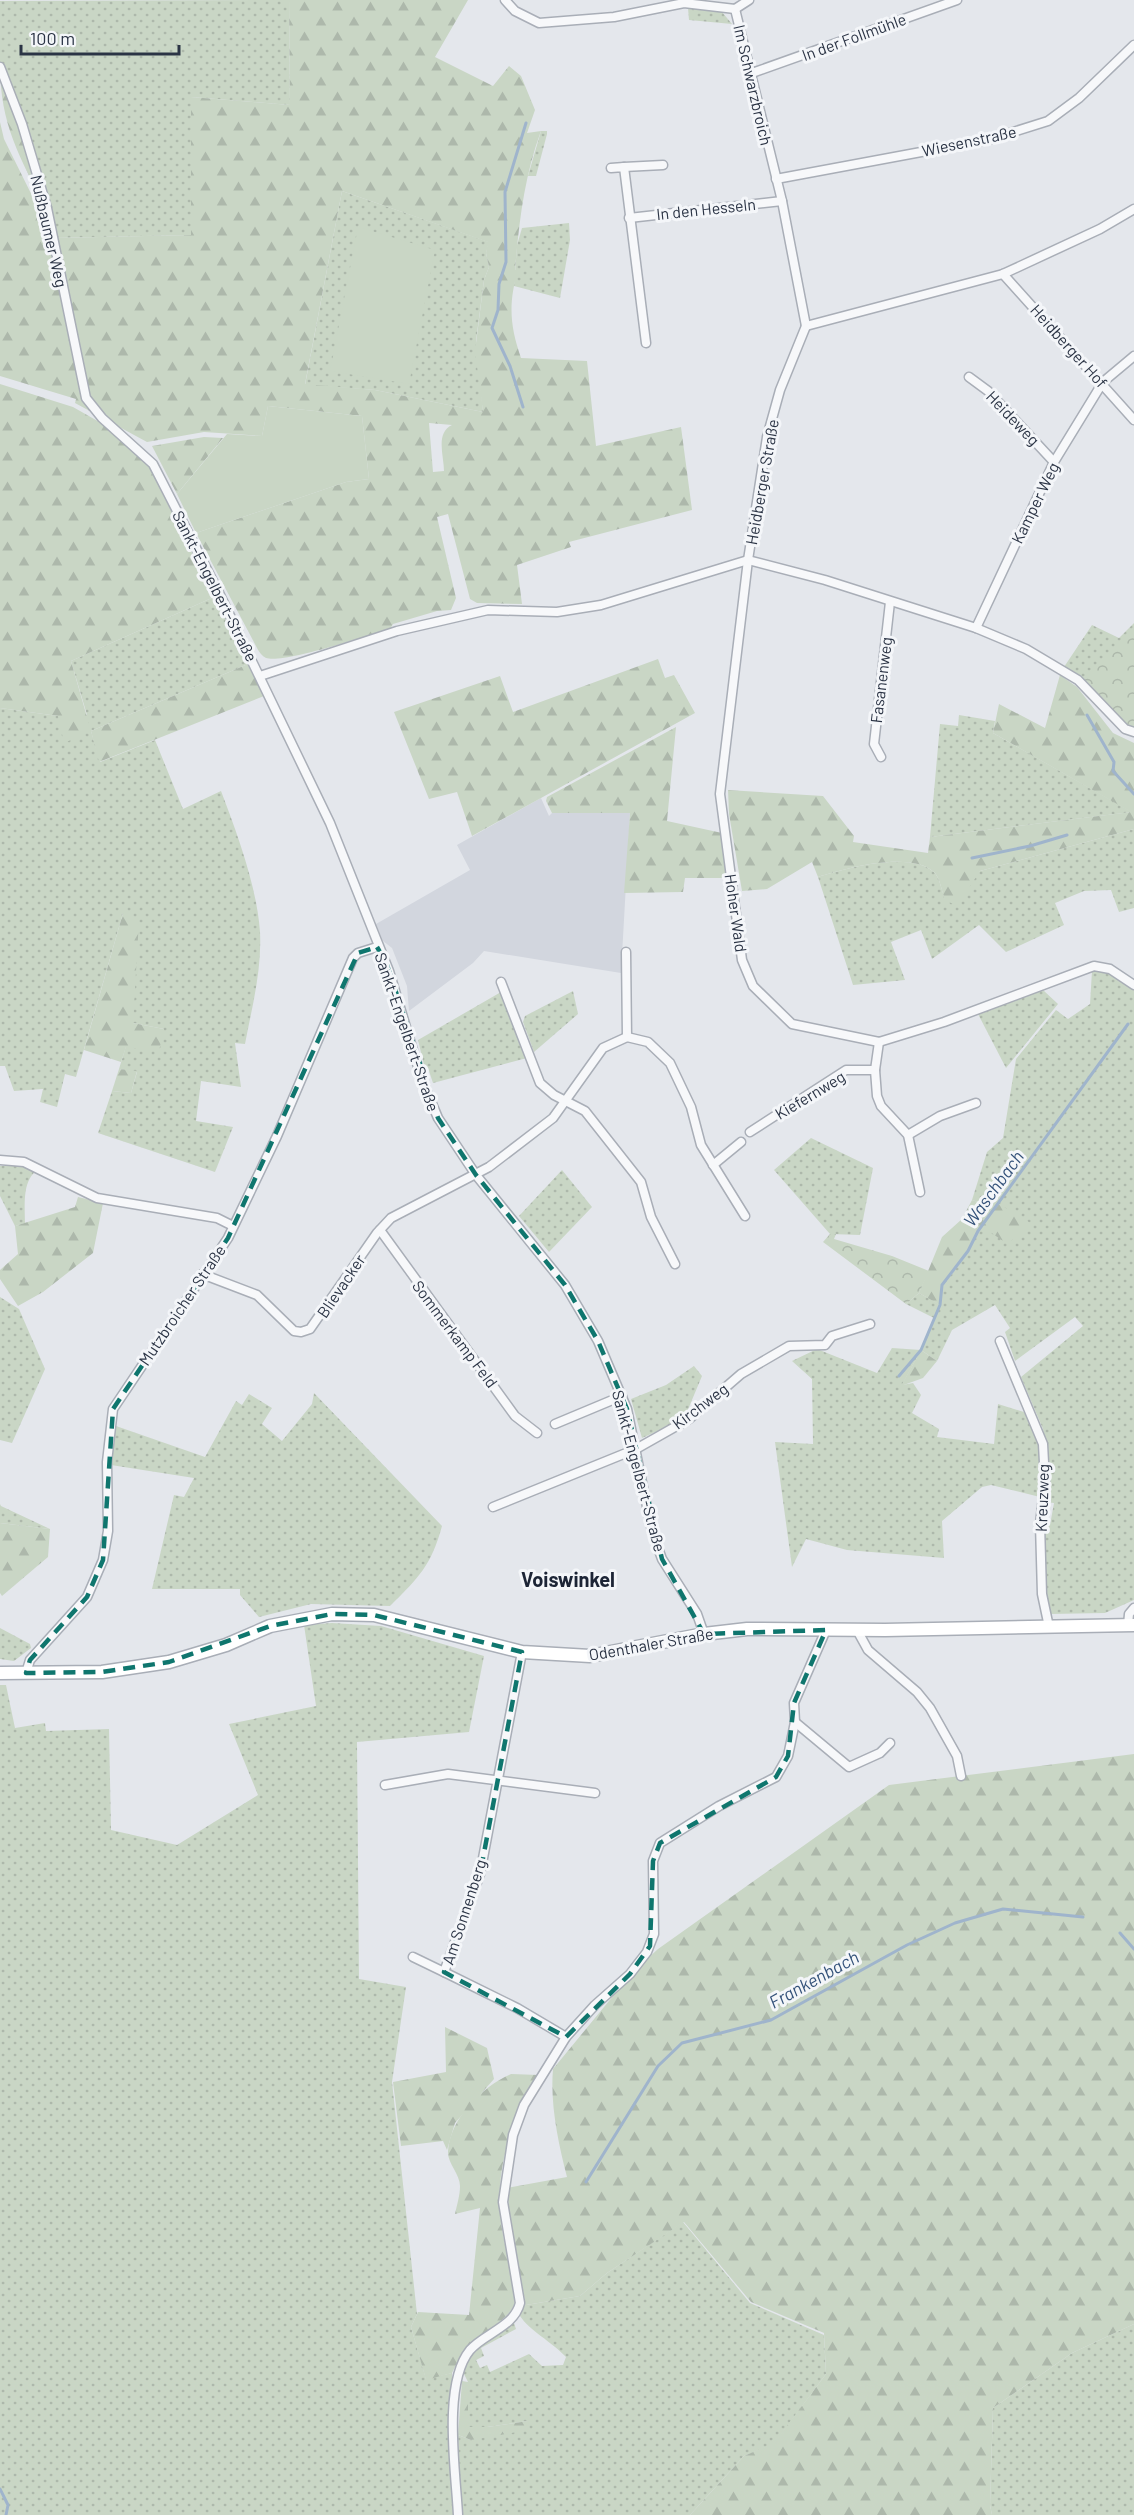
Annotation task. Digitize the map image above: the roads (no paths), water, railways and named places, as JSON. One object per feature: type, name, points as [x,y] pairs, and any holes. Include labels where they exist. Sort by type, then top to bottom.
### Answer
[{"type":"main road","name":"Odenthaler Straße","points":[[0,1673],[102,1672],[169,1662],[226,1645],[270,1626],[332,1614],[374,1615],[522,1652],[590,1656],[704,1634],[747,1629],[856,1630],[1131,1625]]},
{"type":"street","name":"Im Schwarzbroich","points":[[505,0],[515,11],[539,23],[614,17],[684,3],[735,9],[782,201],[806,326]]},
{"type":"street","name":"In der Follmühle","points":[[752,74],[957,0]]},
{"type":"street","points":[[735,9],[747,1]]},
{"type":"street","name":"Wiesenstraße","points":[[776,179],[991,139],[1048,121],[1079,98],[1134,45]]},
{"type":"street","name":"Nußbaumer Weg","points":[[0,67],[22,124],[46,208],[86,398]]},
{"type":"street","points":[[611,168],[663,165]]},
{"type":"street","points":[[624,167],[646,343]]},
{"type":"street","name":"In den Hesseln","points":[[629,218],[782,201]]},
{"type":"street","points":[[806,326],[1003,274],[1100,229],[1134,209]]},
{"type":"street","name":"Heidberger Hof","points":[[1003,274],[1103,382],[1134,420]]},
{"type":"street","name":"Heidberger Straße","points":[[260,676],[397,631],[488,610],[557,612],[601,605],[748,560],[767,437],[780,390],[806,326]]},
{"type":"street","name":"Kamper Weg","points":[[976,628],[1054,462],[1103,382],[1134,356]]},
{"type":"street","name":"Heideweg","points":[[969,377],[988,391],[1054,462]]},
{"type":"street","name":"Sankt-Engelbert-Straße","points":[[86,398],[102,418],[153,464],[260,676],[330,824],[377,947],[386,963],[422,1080],[438,1118],[476,1175],[565,1286],[598,1341],[622,1396],[636,1449],[652,1531],[662,1559],[697,1614],[704,1634]]},
{"type":"street","points":[[748,560],[825,580],[976,628],[1026,649],[1078,680],[1125,729],[1134,732]]},
{"type":"street","name":"Hoher Wald","points":[[748,560],[720,794],[742,960],[753,986],[792,1024],[879,1042],[944,1022],[1094,966],[1110,969],[1134,985]]},
{"type":"street","name":"Fasanenweg","points":[[880,757],[873,744],[890,602]]},
{"type":"street","name":"Mutzbroicher Straße","points":[[26,1673],[30,1660],[87,1597],[103,1560],[108,1530],[107,1462],[112,1409],[233,1226],[277,1136],[353,958],[358,953],[377,947]]},
{"type":"street","points":[[626,951],[627,1036],[648,1042],[670,1063],[691,1107],[701,1145],[744,1216]]},
{"type":"street","points":[[501,982],[540,1083],[585,1111],[641,1182],[651,1217],[675,1264]]},
{"type":"street","name":"Blievacker","points":[[202,1274],[257,1295],[291,1329],[305,1332],[317,1321],[380,1230],[399,1212],[476,1175],[553,1118],[603,1048],[627,1036]]},
{"type":"street","points":[[879,1042],[874,1086],[882,1106],[908,1135],[920,1192]]},
{"type":"street","name":"Kiefernweg","points":[[750,1132],[846,1070],[875,1070]]},
{"type":"street","points":[[908,1135],[940,1116],[976,1103]]},
{"type":"street","points":[[713,1165],[741,1142]]},
{"type":"street","points":[[0,1160],[24,1162],[97,1198],[208,1216],[233,1226]]},
{"type":"street","name":"Sommerkamp Feld","points":[[380,1230],[515,1416],[537,1433]]},
{"type":"street","name":"Kirchweg","points":[[493,1507],[636,1449],[689,1419],[741,1374],[778,1351],[789,1346],[825,1345],[832,1336],[870,1324]]},
{"type":"street","name":"Kreuzweg","points":[[1000,1341],[1043,1444],[1045,1481],[1040,1524],[1042,1594],[1049,1627]]},
{"type":"street","points":[[555,1424],[622,1396]]},
{"type":"street","points":[[1131,1625],[1129,1614],[1134,1608]]},
{"type":"street","points":[[458,2515],[455,2427],[458,2377],[471,2350],[501,2327],[519,2307],[519,2294],[502,2202],[513,2135],[524,2105],[566,2037],[595,2005],[630,1974],[650,1946],[654,1934],[653,1861],[660,1843],[719,1806],[776,1777],[788,1756],[795,1722],[794,1703],[826,1629]]},
{"type":"street","points":[[856,1630],[868,1650],[917,1692],[930,1708],[957,1756],[960,1776]]},
{"type":"street","name":"Am Sonnenberg","points":[[444,1972],[480,1874],[522,1652]]},
{"type":"street","points":[[795,1722],[849,1767],[879,1753],[890,1743]]},
{"type":"street","points":[[386,1785],[448,1774],[595,1793]]},
{"type":"street","name":"Am Sonnenberg","points":[[413,1957],[517,2008],[566,2037]]},
{"type":"waterway","points":[[523,407],[510,366],[492,328],[498,310],[499,284],[506,262],[505,192],[526,123]]},
{"type":"waterway","points":[[1087,715],[1114,762],[1113,771],[1134,794]]},
{"type":"waterway","points":[[972,858],[1030,846],[1067,835]]},
{"type":"waterway","name":"Waschbach","points":[[899,1376],[921,1350],[940,1305],[942,1285],[968,1251],[978,1231],[1128,1024]]},
{"type":"waterway","name":"Frankenbach","points":[[586,2182],[658,2066],[682,2043],[771,2020],[907,1945],[955,1923],[1003,1909],[1083,1917]]},
{"type":"waterway","name":"Frankenbach","points":[[1120,1933],[1134,1949]]},
{"type":"waterway","points":[[0,2489],[8,2505],[6,2515]]},
{"type":"district","name":"Voiswinkel","points":[[568,1580]]}]
